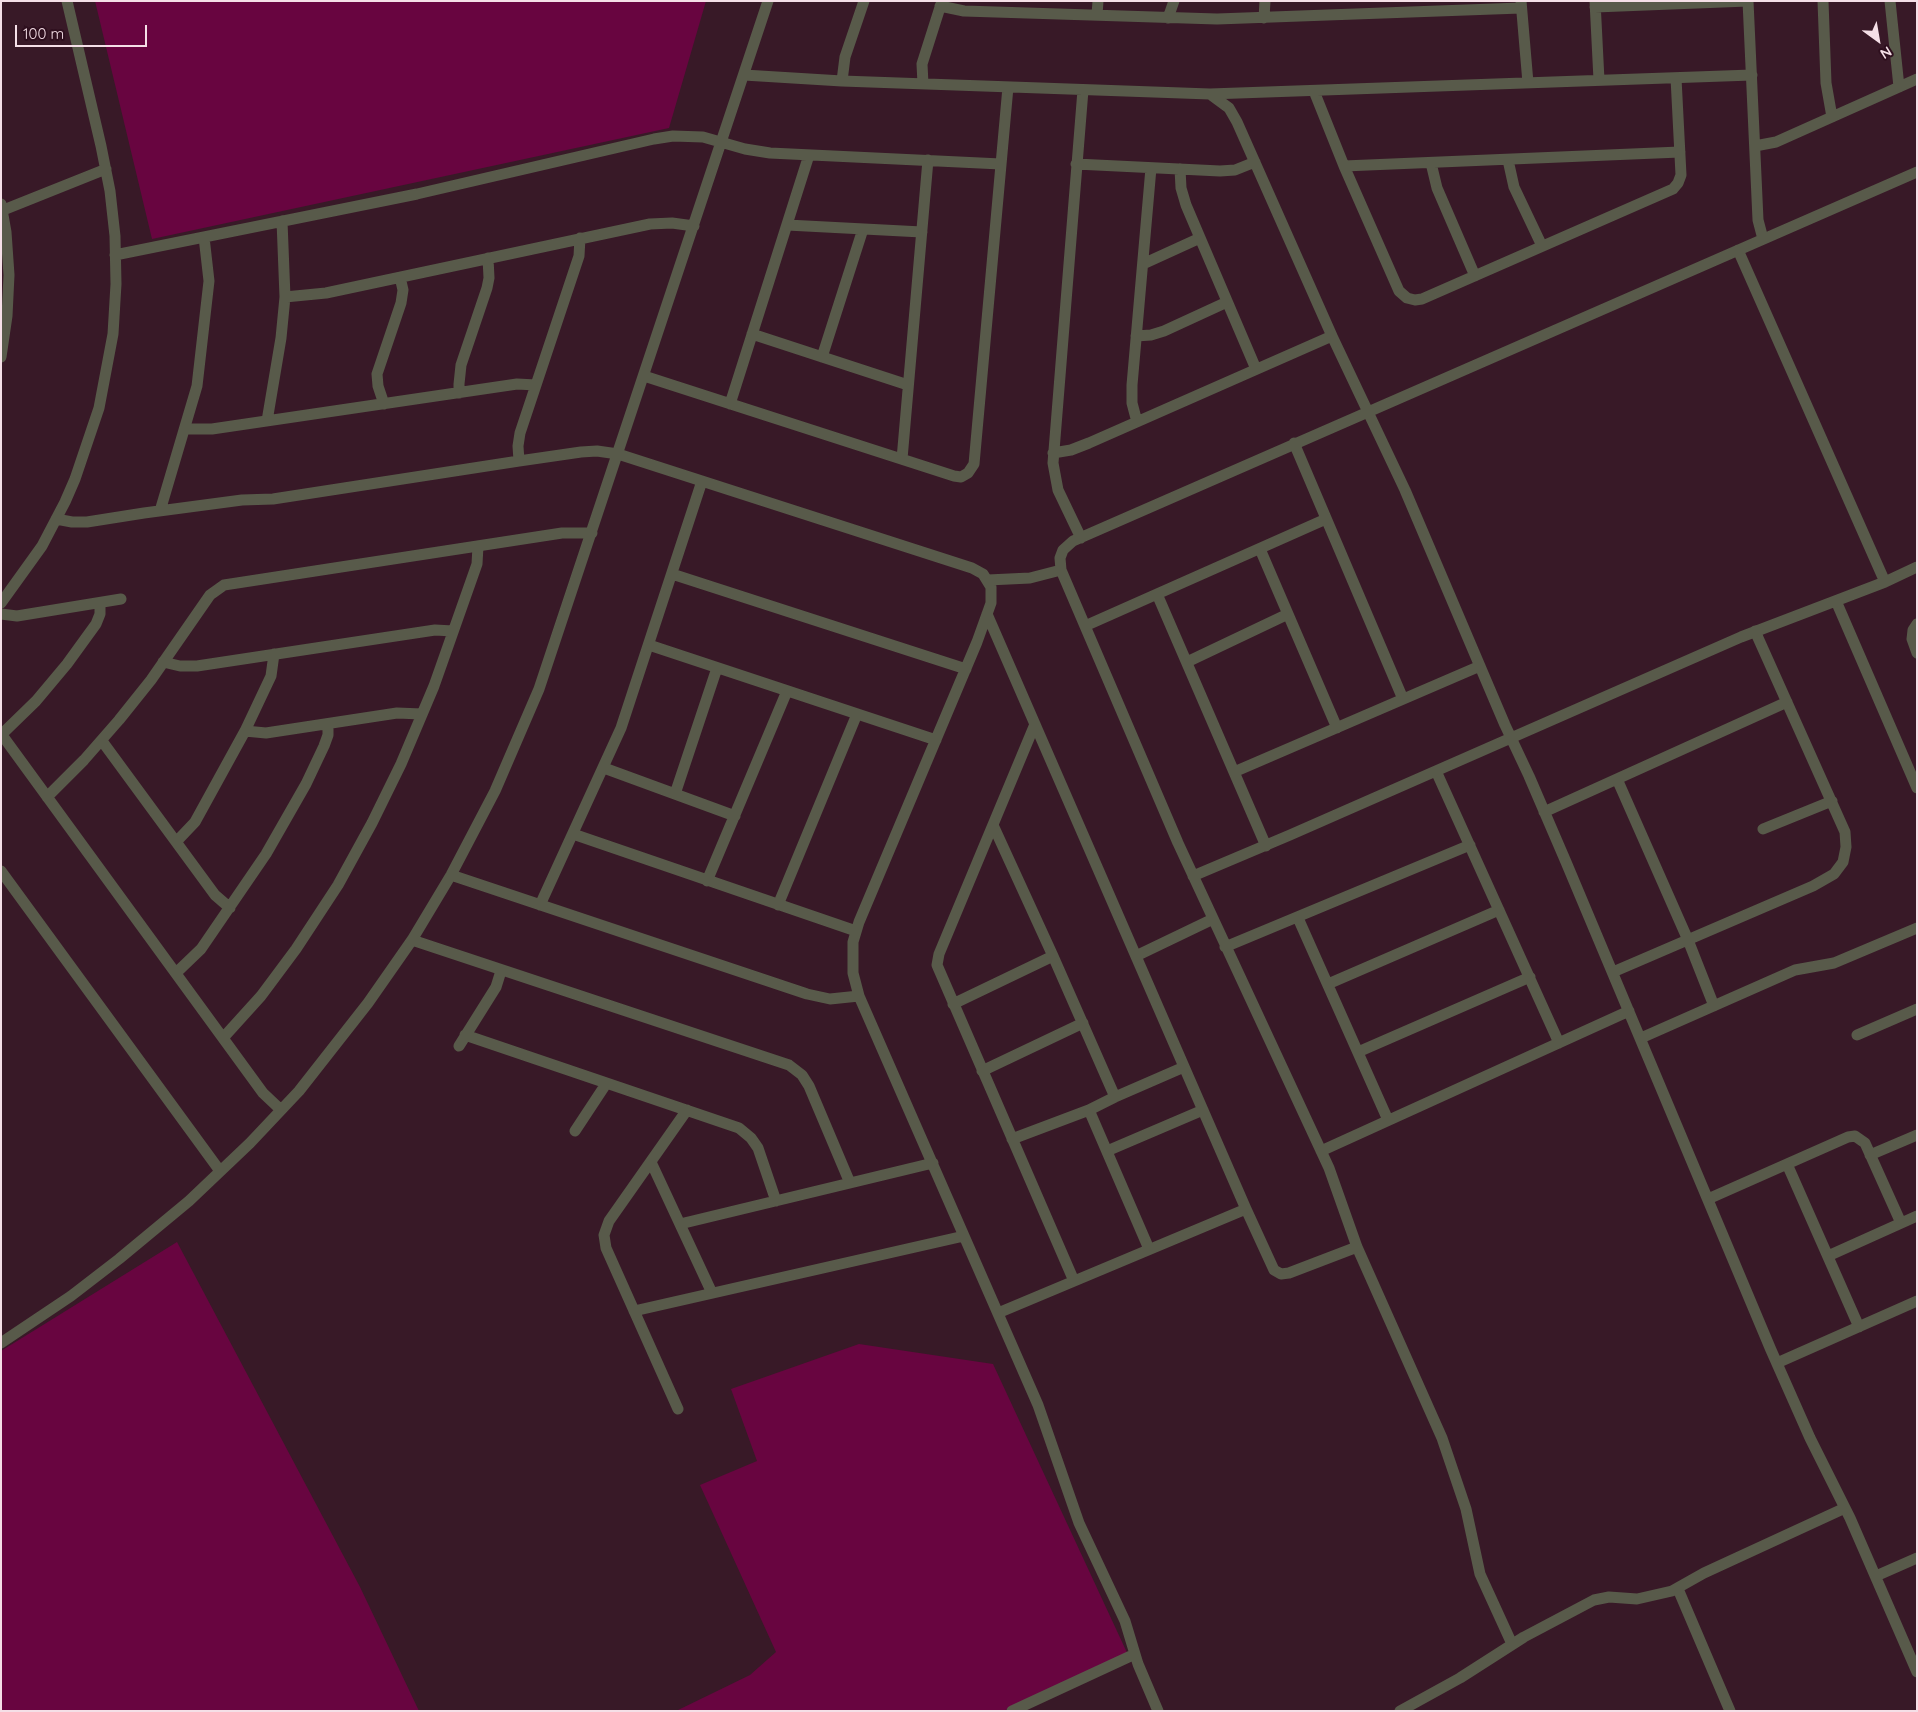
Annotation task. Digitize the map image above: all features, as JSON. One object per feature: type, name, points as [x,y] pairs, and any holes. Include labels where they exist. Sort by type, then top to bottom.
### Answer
[{"type":"street","points":[[1,603],[29,566],[56,519],[84,456],[104,384],[115,309],[115,255],[106,169],[67,1]]},
{"type":"street","points":[[1,1343],[71,1296],[166,1221],[220,1172],[281,1110],[345,1033],[412,940],[452,875],[495,791],[526,724],[552,654],[768,1]]},
{"type":"street","points":[[842,81],[845,57],[864,1]]},
{"type":"street","points":[[1097,15],[1098,1]]},
{"type":"street","points":[[1168,18],[1174,1]]},
{"type":"street","points":[[1264,1],[1264,18]]},
{"type":"street","points":[[1599,80],[1595,4],[1748,1],[1758,220],[1763,239]]},
{"type":"street","points":[[1822,1],[1826,83],[1832,117]]},
{"type":"street","points":[[1890,1],[1898,87]]},
{"type":"street","points":[[923,84],[922,64],[941,4],[964,11],[1022,7],[1097,15],[1217,19],[1521,5],[1528,83]]},
{"type":"street","points":[[744,74],[842,81],[1210,94],[1752,75]]},
{"type":"street","points":[[1314,91],[1344,166],[1400,291],[1411,300],[1422,299],[1673,189],[1681,175],[1676,78]]},
{"type":"street","points":[[1755,146],[1776,142],[1917,79]]},
{"type":"street","points":[[644,376],[957,477],[968,473],[974,464],[1008,87]]},
{"type":"street","points":[[1081,538],[1058,490],[1054,474],[1053,453],[1083,90]]},
{"type":"street","points":[[1210,94],[1223,103],[1234,115],[1332,336],[1405,490],[1630,1011],[1777,1363],[1817,1453],[1876,1576],[1917,1672]]},
{"type":"street","points":[[115,255],[417,194],[663,138],[693,136],[758,152],[1001,164]]},
{"type":"street","points":[[1344,166],[1680,152]]},
{"type":"street","points":[[730,404],[809,155]]},
{"type":"street","points":[[902,459],[928,160]]},
{"type":"street","points":[[1508,160],[1514,187],[1542,246]]},
{"type":"street","points":[[1076,164],[1228,171],[1242,168],[1255,162]]},
{"type":"street","points":[[1431,163],[1437,188],[1475,276]]},
{"type":"street","points":[[1137,422],[1132,394],[1151,168]]},
{"type":"street","points":[[1,357],[9,275],[2,208],[106,169]]},
{"type":"street","points":[[1180,169],[1183,197],[1256,369]]},
{"type":"street","points":[[1512,1644],[1480,1574],[1464,1500],[1442,1438],[1357,1247],[1334,1181],[1193,876],[1061,570],[1060,558],[1063,550],[1069,544],[1081,538],[1367,411],[1917,172]]},
{"type":"street","points":[[266,421],[281,338],[285,297],[282,221]]},
{"type":"street","points":[[285,297],[319,294],[650,224],[672,223],[694,226]]},
{"type":"street","points":[[787,225],[922,232]]},
{"type":"street","points":[[822,357],[863,229]]},
{"type":"street","points":[[160,511],[197,386],[208,281],[204,237]]},
{"type":"street","points":[[519,460],[519,440],[578,256],[580,238]]},
{"type":"street","points":[[1143,264],[1200,238]]},
{"type":"street","points":[[1738,250],[1884,582]]},
{"type":"street","points":[[459,393],[458,384],[461,365],[487,288],[489,278],[488,258]]},
{"type":"street","points":[[384,404],[378,386],[378,374],[401,303],[403,290],[400,277]]},
{"type":"street","points":[[1136,336],[1151,335],[1164,331],[1227,302]]},
{"type":"street","points":[[752,334],[908,385]]},
{"type":"street","points":[[1053,453],[1080,447],[1332,336]]},
{"type":"street","points":[[185,429],[205,430],[517,384],[536,385]]},
{"type":"street","points":[[1294,443],[1403,699]]},
{"type":"street","points":[[56,519],[79,523],[247,500],[273,499],[581,452],[618,454],[972,568],[983,574],[991,587],[992,598],[987,614],[966,669],[856,931],[852,963],[859,996],[1038,1405],[1079,1523],[1125,1621],[1135,1654],[1158,1711]]},
{"type":"street","points":[[540,905],[604,768],[631,702],[702,481]]},
{"type":"street","points":[[1085,626],[1326,519]]},
{"type":"street","points":[[47,797],[102,741],[135,700],[210,595],[224,584],[562,533],[592,532]]},
{"type":"street","points":[[223,1038],[261,996],[287,962],[338,885],[387,794],[422,714],[454,631],[477,564],[478,546]]},
{"type":"street","points":[[1260,549],[1337,728]]},
{"type":"street","points":[[1193,876],[1266,846],[1755,631],[1917,568]]},
{"type":"street","points":[[988,580],[1014,580],[1061,570]]},
{"type":"street","points":[[672,574],[966,669]]},
{"type":"street","points":[[1158,594],[1266,846]]},
{"type":"street","points":[[1,614],[17,616],[121,599]]},
{"type":"street","points":[[1836,601],[1917,788]]},
{"type":"street","points":[[100,602],[100,614],[96,624],[67,664],[36,701],[2,735],[263,1092],[281,1110]]},
{"type":"street","points":[[987,614],[1274,1270],[1278,1273],[1289,1273],[1357,1247]]},
{"type":"street","points":[[1187,662],[1288,614]]},
{"type":"street","points":[[1917,624],[1913,630],[1912,640],[1917,653]]},
{"type":"street","points":[[163,662],[180,666],[197,666],[435,630],[454,631]]},
{"type":"street","points":[[1613,972],[1813,886],[1834,874],[1843,862],[1846,847],[1845,832],[1755,631]]},
{"type":"street","points":[[649,646],[936,740]]},
{"type":"street","points":[[176,842],[195,822],[245,731],[271,676],[274,654]]},
{"type":"street","points":[[1234,772],[1480,666]]},
{"type":"street","points":[[674,794],[717,668]]},
{"type":"street","points":[[707,881],[787,691]]},
{"type":"street","points":[[1544,812],[1787,702]]},
{"type":"street","points":[[245,731],[266,734],[398,713],[422,714]]},
{"type":"street","points":[[778,905],[857,714]]},
{"type":"street","points":[[176,973],[195,956],[266,854],[306,784],[324,746],[328,735],[328,724]]},
{"type":"street","points":[[1035,724],[939,954],[937,965],[1074,1281]]},
{"type":"street","points":[[102,741],[215,895],[230,908]]},
{"type":"street","points":[[604,768],[735,816]]},
{"type":"street","points":[[1436,771],[1560,1043]]},
{"type":"street","points":[[1617,779],[1688,940],[1714,1006]]},
{"type":"street","points":[[1763,830],[1832,801]]},
{"type":"street","points":[[993,825],[1083,1023],[1114,1097]]},
{"type":"street","points":[[573,834],[856,931]]},
{"type":"street","points":[[1226,947],[1470,845]]},
{"type":"street","points":[[1,871],[220,1172]]},
{"type":"street","points":[[452,875],[807,994],[830,999],[859,996]]},
{"type":"street","points":[[1328,984],[1499,910]]},
{"type":"street","points":[[1298,918],[1388,1120]]},
{"type":"street","points":[[1136,956],[1212,919]]},
{"type":"street","points":[[1641,1038],[1795,970],[1834,963],[1917,928]]},
{"type":"street","points":[[412,940],[794,1068],[802,1075],[809,1086],[850,1183]]},
{"type":"street","points":[[953,1004],[1053,956]]},
{"type":"street","points":[[459,1046],[496,987],[501,971]]},
{"type":"street","points":[[1358,1052],[1530,977]]},
{"type":"street","points":[[1857,1035],[1917,1009]]},
{"type":"street","points":[[1320,1150],[1630,1011]]},
{"type":"street","points":[[982,1071],[1083,1023]]},
{"type":"street","points":[[466,1035],[606,1084],[732,1125],[751,1138],[760,1154],[776,1201]]},
{"type":"street","points":[[1012,1140],[1089,1110],[1114,1097],[1184,1067]]},
{"type":"street","points":[[575,1131],[606,1084]]},
{"type":"street","points":[[678,1410],[606,1248],[604,1235],[609,1221],[687,1110]]},
{"type":"street","points":[[1089,1110],[1150,1249]]},
{"type":"street","points":[[1106,1151],[1203,1110]]},
{"type":"street","points":[[1870,1156],[1917,1135]]},
{"type":"street","points":[[1708,1199],[1852,1136],[1863,1140],[1901,1223]]},
{"type":"street","points":[[651,1162],[712,1293]]},
{"type":"street","points":[[680,1224],[933,1163]]},
{"type":"street","points":[[1787,1164],[1859,1327]]},
{"type":"street","points":[[998,1313],[1246,1209]]},
{"type":"street","points":[[1828,1256],[1917,1216]]},
{"type":"street","points":[[634,1311],[964,1236]]},
{"type":"street","points":[[1777,1363],[1917,1301]]},
{"type":"street","points":[[1400,1711],[1460,1678],[1512,1644],[1599,1598],[1646,1598],[1678,1589],[1704,1573],[1845,1508]]},
{"type":"street","points":[[1876,1576],[1917,1558]]},
{"type":"street","points":[[1678,1589],[1730,1711]]},
{"type":"street","points":[[1012,1711],[1135,1654]]},
{"type":"shaded area","points":[[95,1],[706,1],[669,128],[152,239]]},
{"type":"shaded area","points":[[177,1242],[360,1587],[419,1711],[1,1711],[1,1351]]},
{"type":"shaded area","points":[[859,1344],[993,1364],[1129,1657],[1003,1711],[676,1711],[750,1675],[776,1652],[700,1485],[757,1461],[731,1389]]}]
